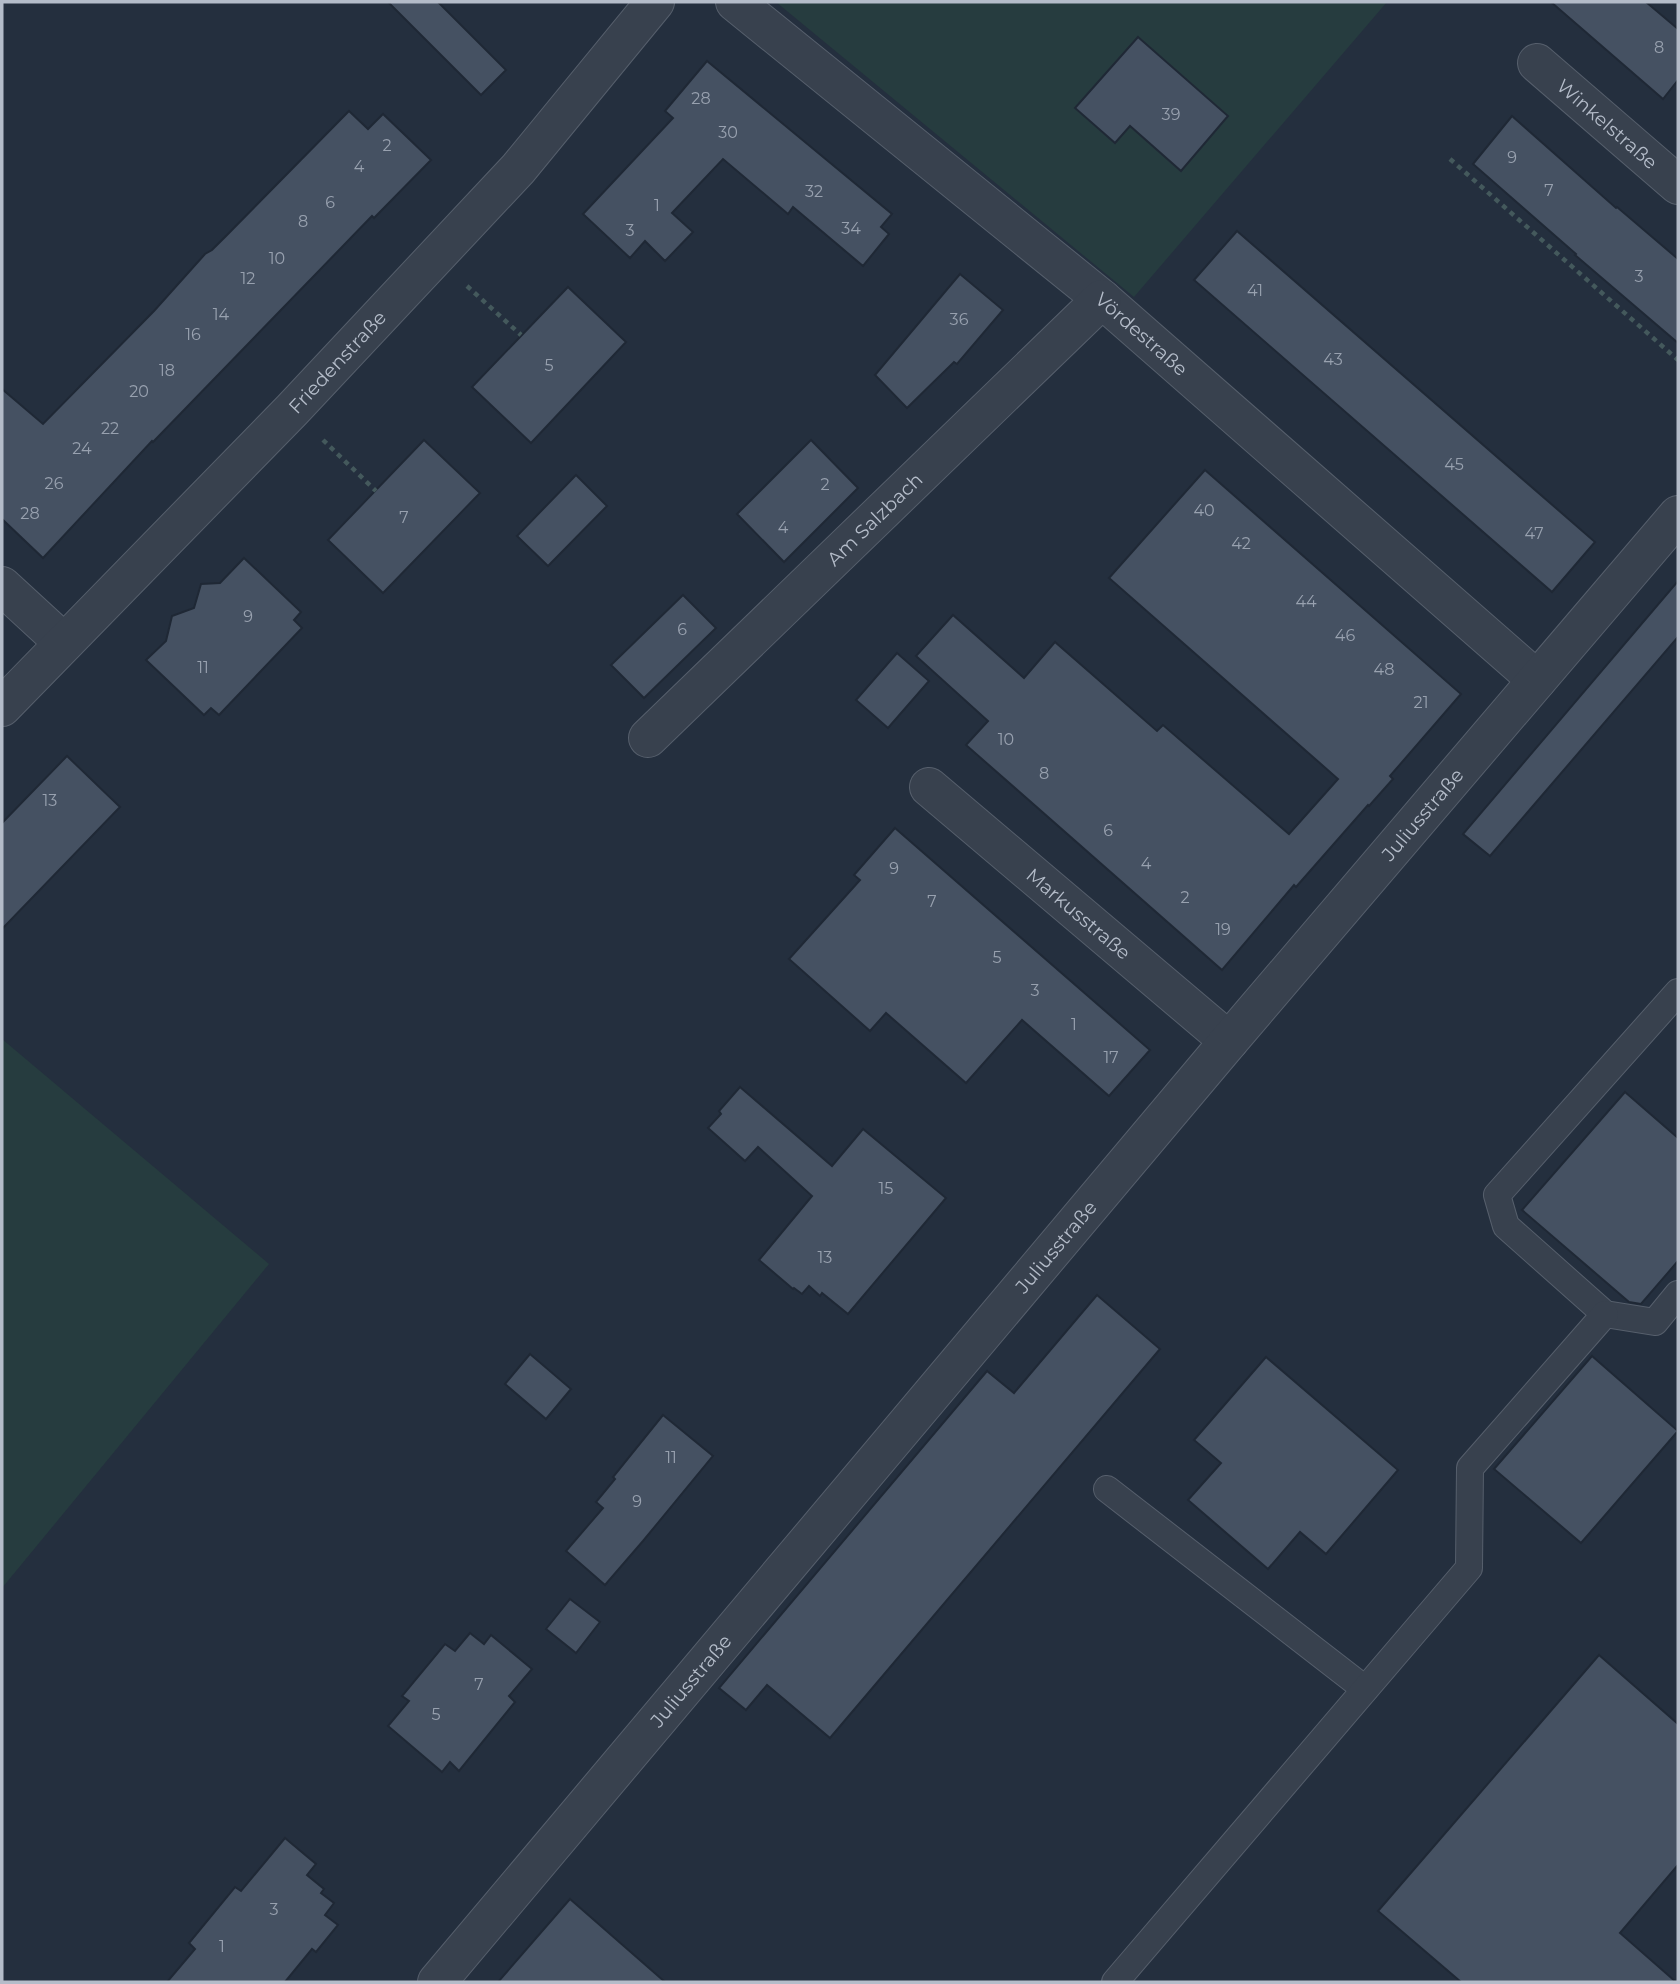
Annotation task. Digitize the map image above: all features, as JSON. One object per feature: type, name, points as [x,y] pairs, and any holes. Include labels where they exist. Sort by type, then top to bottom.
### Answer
[{"type":"street","name":"Friedenstraße","points":[[2,706],[292,410],[518,169],[654,2]]},
{"type":"street","name":"Vördestraße","points":[[735,2],[1101,299],[1537,680]]},
{"type":"street","name":"Winkelstraße","points":[[1537,63],[1678,186]]},
{"type":"street","name":"Am Salzbach","points":[[648,738],[1101,299]]},
{"type":"street","name":"Juliusstraße","points":[[437,1982],[1228,1041],[1678,515]]},
{"type":"street","points":[[2,586],[64,643]]},
{"type":"street","name":"Markusstraße","points":[[929,787],[1228,1041]]},
{"type":"lane","points":[[1678,992],[1497,1195],[1506,1226],[1605,1314],[1655,1322],[1678,1294]]},
{"type":"lane","points":[[1115,1982],[1469,1568],[1470,1468],[1605,1314]]},
{"type":"lane","points":[[1107,1489],[1365,1689]]},
{"type":"path","points":[[1450,159],[1678,360]]},
{"type":"path","points":[[435,257],[521,335]]},
{"type":"path","points":[[292,410],[376,491]]},
{"type":"green space","points":[[776,2],[1387,2],[1134,297]]},
{"type":"green space","points":[[2,1039],[269,1264],[2,1588]]},
{"type":"building","points":[[388,2],[438,2],[506,70],[481,95]]},
{"type":"building","points":[[1551,2],[1646,2],[1678,29],[1678,80],[1663,99]]},
{"type":"building","points":[[1138,37],[1228,116],[1181,171],[1130,126],[1115,143],[1075,108]]},
{"type":"building","points":[[707,61],[892,214],[881,227],[889,234],[863,266],[793,207],[788,214],[723,159],[672,213],[693,232],[665,261],[645,241],[630,258],[583,214],[673,118],[665,111]]},
{"type":"building","points":[[349,111],[368,129],[383,114],[431,160],[374,218],[372,216],[152,441],[43,558],[2,519],[2,389],[43,424],[154,311],[205,254]]},
{"type":"building","points":[[1512,116],[1678,259],[1678,343],[1473,164]]},
{"type":"building","points":[[1237,231],[1595,542],[1552,592],[1194,280]]},
{"type":"building","points":[[960,274],[1003,310],[957,364],[954,362],[907,408],[875,375]]},
{"type":"building","points":[[568,287],[626,342],[531,443],[472,387]]},
{"type":"building","points":[[424,440],[480,493],[383,593],[328,540]]},
{"type":"building","points":[[811,440],[858,488],[784,562],[737,514]]},
{"type":"building","points":[[1205,470],[1461,694],[1390,776],[1393,779],[1296,887],[1294,885],[1222,970],[966,745],[988,721],[916,656],[953,615],[1024,678],[1055,642],[1157,731],[1163,725],[1289,834],[1338,779],[1109,578]]},
{"type":"building","points":[[576,475],[607,506],[548,566],[517,536]]},
{"type":"building","points":[[244,558],[301,612],[294,620],[302,628],[219,715],[211,708],[204,715],[146,660],[166,641],[172,616],[194,608],[201,584],[220,583]]},
{"type":"building","points":[[1678,581],[1678,637],[1490,856],[1463,834]]},
{"type":"building","points":[[683,595],[716,628],[644,698],[611,665]]},
{"type":"building","points":[[897,653],[929,681],[888,728],[856,700]]},
{"type":"building","points":[[67,756],[120,807],[2,929],[2,823]]},
{"type":"building","points":[[895,828],[1150,1050],[1109,1096],[1022,1020],[966,1083],[886,1013],[870,1031],[789,959],[860,880],[854,875]]},
{"type":"building","points":[[740,1087],[832,1166],[863,1129],[946,1198],[848,1314],[809,1286],[802,1294],[793,1289],[759,1260],[812,1196],[758,1147],[745,1161],[708,1128]]},
{"type":"building","points":[[1625,1092],[1678,1138],[1678,1261],[1641,1304],[1629,1302],[1522,1210]]},
{"type":"building","points":[[1097,1295],[1160,1349],[830,1738],[767,1685],[746,1710],[719,1688],[987,1371],[1014,1393]]},
{"type":"building","points":[[530,1354],[571,1389],[546,1419],[505,1384]]},
{"type":"building","points":[[1592,1356],[1678,1431],[1581,1543],[1494,1469]]},
{"type":"building","points":[[1266,1357],[1398,1470],[1326,1554],[1300,1532],[1268,1569],[1188,1500],[1221,1463],[1194,1440]]},
{"type":"building","points":[[663,1415],[713,1456],[605,1585],[566,1551],[603,1508],[596,1502]]},
{"type":"building","points":[[570,1599],[600,1622],[576,1653],[546,1629]]},
{"type":"building","points":[[470,1633],[484,1644],[491,1635],[532,1669],[509,1696],[515,1702],[459,1771],[450,1762],[442,1772],[388,1726],[409,1701],[402,1696],[445,1644],[455,1651]]},
{"type":"building","points":[[1599,1655],[1678,1724],[1678,1865],[1620,1933],[1676,1982],[1461,1982],[1378,1911]]},
{"type":"building","points":[[285,1838],[316,1864],[307,1875],[324,1889],[321,1893],[334,1903],[325,1915],[338,1925],[316,1952],[312,1949],[285,1982],[167,1982],[195,1949],[189,1943],[235,1887],[241,1891]]},
{"type":"building","points":[[570,1899],[665,1982],[498,1982]]}]
